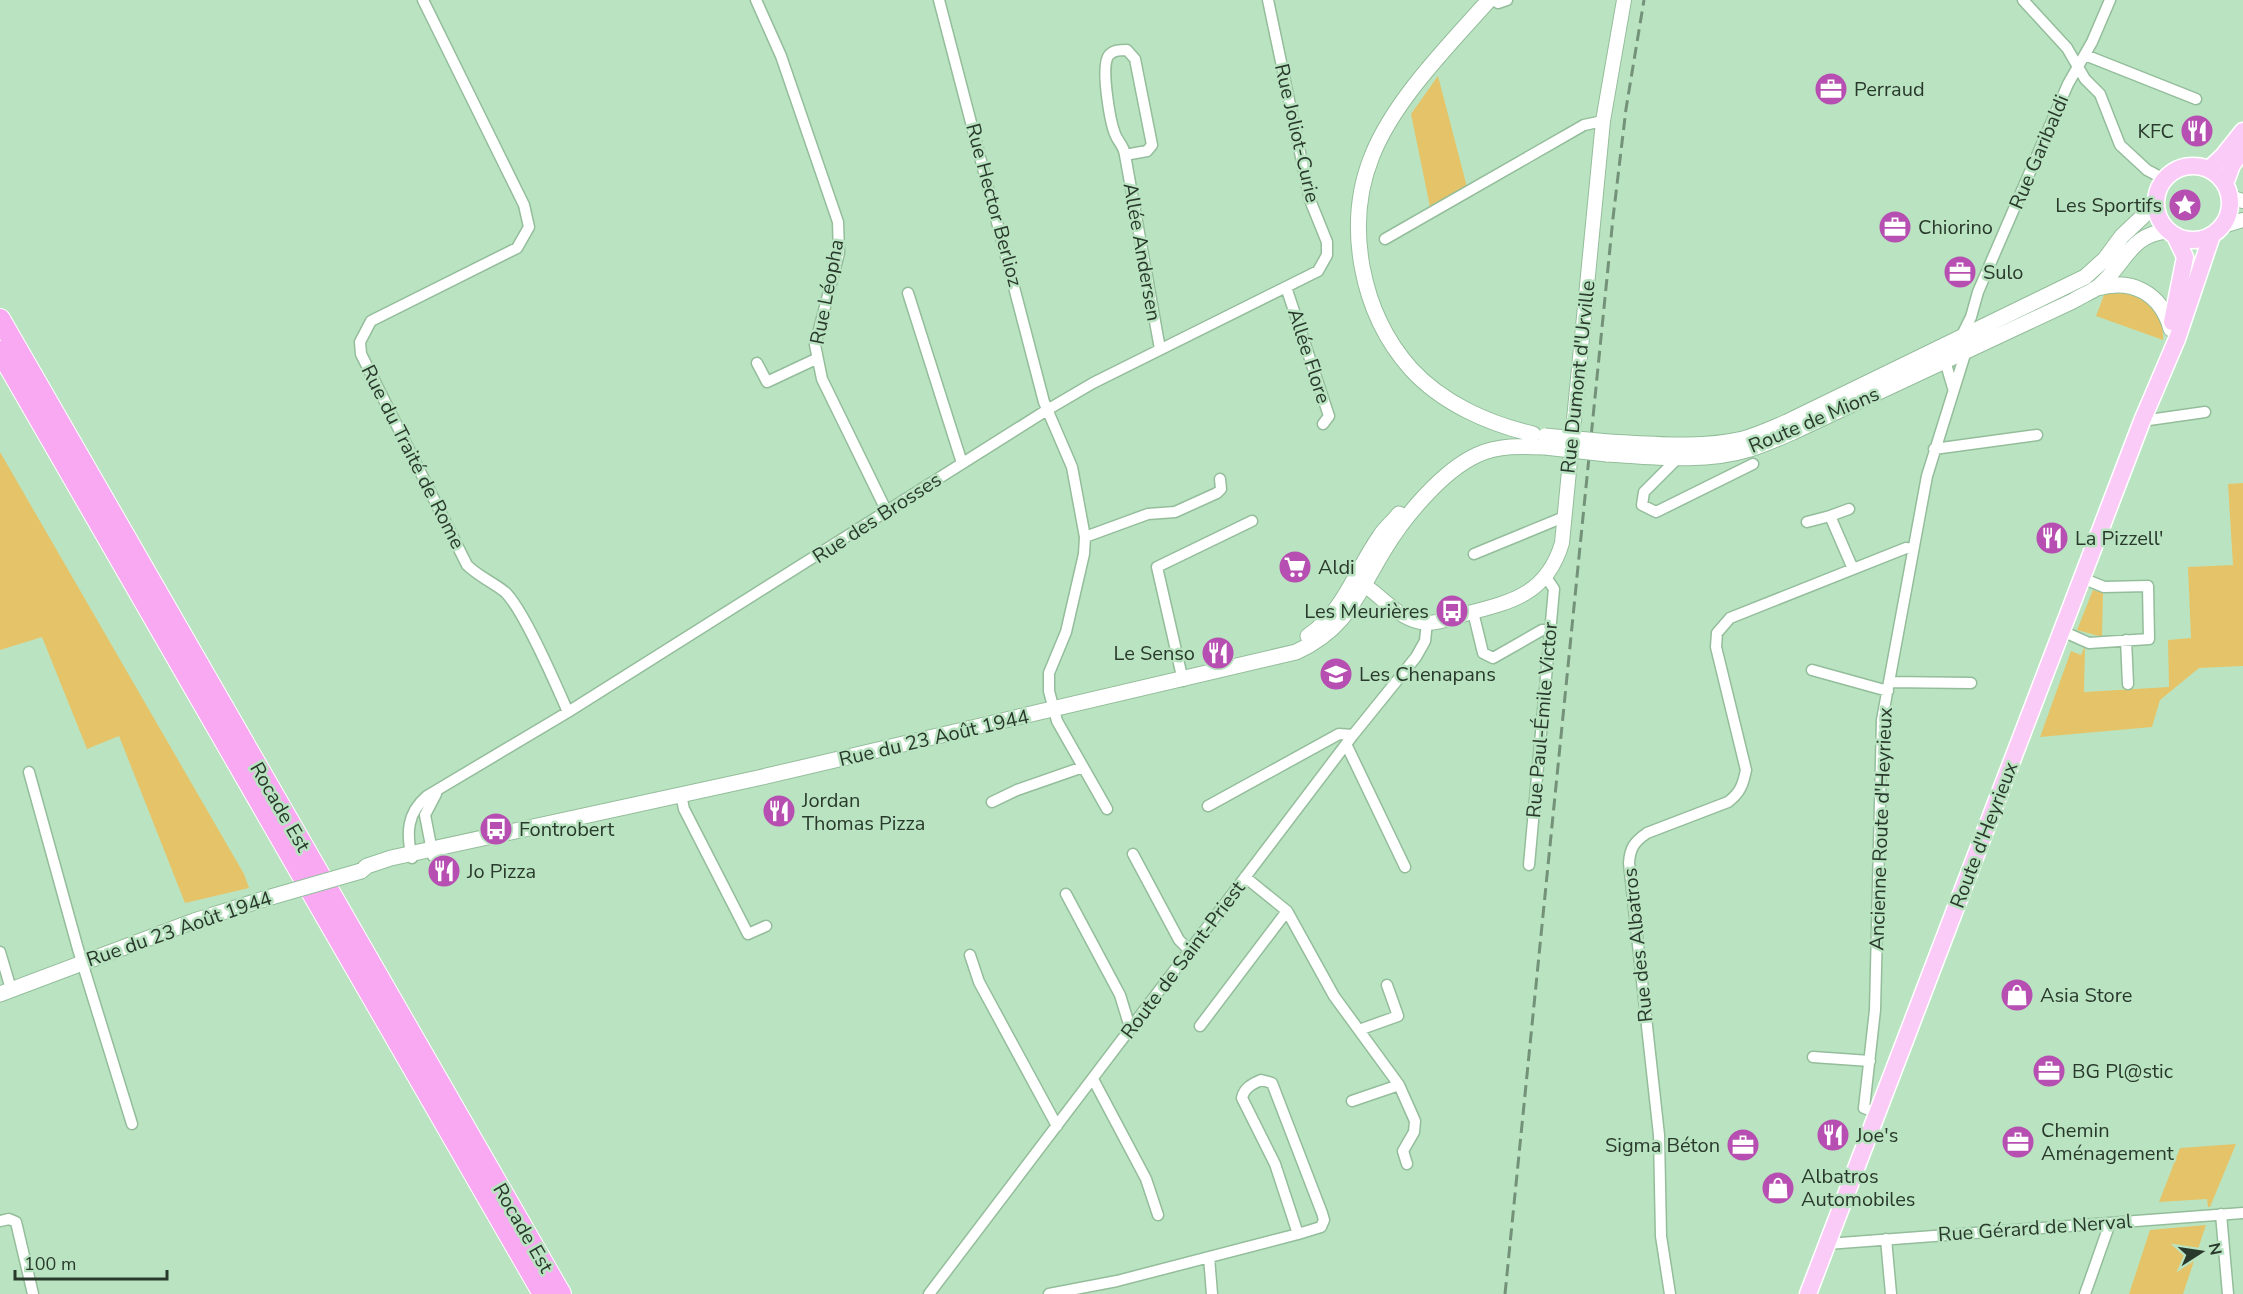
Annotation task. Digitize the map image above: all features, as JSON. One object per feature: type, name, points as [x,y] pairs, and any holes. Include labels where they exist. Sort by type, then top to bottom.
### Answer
[{"type":"highway","name":"Rocade Est","points":[[0,319],[561,1294]]},
{"type":"highway","name":"Rocade Est","points":[[0,351],[543,1294]]},
{"type":"main road","points":[[1489,0],[1394,115],[1372,156],[1359,217],[1361,256],[1370,301],[1388,336],[1412,369],[1443,396],[1486,421],[1541,439]]},
{"type":"main road","points":[[2209,169],[2243,131]]},
{"type":"main road","points":[[2233,194],[2209,169],[2185,166],[2164,179],[2156,195],[2157,214],[2172,233],[2193,240],[2217,231],[2228,217],[2233,194],[2232,165],[2243,150]]},
{"type":"main road","name":"Route de Mions","points":[[1963,346],[2085,277],[2105,259],[2122,236],[2156,204]]},
{"type":"main road","name":"Route d'Heyrieux","points":[[1808,1294],[2217,231]]},
{"type":"main road","name":"Route de Mions","points":[[2097,288],[2119,266],[2136,241],[2146,235],[2172,233]]},
{"type":"main road","name":"Route d'Heyrieux","points":[[2160,375],[2184,257],[2172,233]]},
{"type":"main road","name":"Route de Mions","points":[[1541,439],[1608,448],[1717,456],[1750,449],[1793,432],[1943,355],[2097,288],[2123,284],[2134,286],[2152,296],[2164,309],[2171,329]]},
{"type":"main road","name":"Rue du 23 Août 1944","points":[[6,991],[194,921],[361,871],[367,866],[433,853],[1183,681],[1296,652],[1317,641],[1350,610],[1357,589],[1384,550],[1409,515],[1441,482],[1476,455],[1541,439]]},
{"type":"street","name":"Rue du Traité de Rome","points":[[423,0],[524,205],[529,227],[517,248],[371,321],[360,342],[361,354],[467,565],[480,578],[504,592],[517,608],[568,712]]},
{"type":"street","name":"Rue Léopha","points":[[756,0],[782,56],[838,222],[839,253],[816,333],[816,358],[822,379],[887,512]]},
{"type":"street","name":"Rue Hector Berlioz","points":[[939,0],[1047,410],[1072,467],[1085,537],[1084,554],[1066,632],[1049,673],[1053,710]]},
{"type":"street","name":"Rue Joliot-Curie","points":[[1268,0],[1310,200],[1327,243],[1324,263]]},
{"type":"street","points":[[1494,0],[1498,3],[1507,0]]},
{"type":"street","name":"Rue Dumont d'Urville","points":[[1427,622],[1473,612],[1523,595],[1546,577],[1557,560],[1564,517],[1604,121],[1624,0]]},
{"type":"street","points":[[2023,0],[2067,48],[2078,68],[2106,105],[2121,145],[2140,164],[2164,179]]},
{"type":"street","name":"Rue Garibaldi","points":[[1963,346],[1978,292],[2068,84],[2085,55],[2110,0]]},
{"type":"street","name":"Allée Andersen","points":[[1125,155],[1147,151],[1152,145],[1136,59],[1126,50],[1117,50],[1108,56],[1104,68],[1115,135],[1124,148],[1125,155],[1160,350]]},
{"type":"street","points":[[2085,55],[2196,99]]},
{"type":"street","points":[[1385,238],[1584,125],[1604,121]]},
{"type":"street","points":[[2217,231],[2243,220]]},
{"type":"street","name":"Rue des Brosses","points":[[411,857],[409,829],[412,812],[428,796],[568,712],[1047,410],[1160,350],[1318,271],[1324,263]]},
{"type":"street","name":"Allée Flore","points":[[1286,287],[1329,416],[1323,424]]},
{"type":"street","points":[[908,293],[962,463]]},
{"type":"street","name":"Ancienne Route d'Heyrieux","points":[[1877,1113],[1864,1108],[1875,1010],[1880,742],[1913,549],[1934,449],[1963,346]]},
{"type":"street","points":[[1943,355],[1953,388]]},
{"type":"street","points":[[757,363],[767,381],[816,358]]},
{"type":"street","points":[[2142,421],[2205,412]]},
{"type":"street","points":[[1934,449],[2037,435]]},
{"type":"street","points":[[1682,452],[1644,492],[1642,505],[1656,512],[1753,464]]},
{"type":"street","points":[[1085,537],[1148,514],[1175,512],[1217,493],[1221,489],[1220,480]]},
{"type":"street","points":[[1807,522],[1849,509]]},
{"type":"street","points":[[1830,516],[1854,569]]},
{"type":"street","points":[[1474,554],[1564,517]]},
{"type":"street","points":[[1183,681],[1157,567],[1252,521]]},
{"type":"street","name":"Rue des Albatros","points":[[1670,1294],[1661,1236],[1659,1135],[1629,863],[1630,850],[1636,840],[1647,833],[1728,802],[1739,794],[1744,783],[1746,770],[1719,661],[1717,633],[1730,618],[1906,548],[1913,549]]},
{"type":"street","name":"Rue Paul-Émile Victor","points":[[1529,865],[1554,589],[1546,577]]},
{"type":"street","points":[[2062,632],[2089,643],[2149,639],[2148,586],[2104,587],[2082,578]]},
{"type":"street","points":[[1357,589],[1412,619],[1427,622]]},
{"type":"street","points":[[1473,612],[1483,653],[1493,658],[1542,630],[1551,629]]},
{"type":"street","name":"Route de Saint-Priest","points":[[929,1294],[1346,744],[1416,657],[1425,641],[1427,622]]},
{"type":"street","points":[[2126,640],[2128,684]]},
{"type":"street","points":[[1812,670],[1888,686],[1971,683]]},
{"type":"street","points":[[1053,710],[1107,809]]},
{"type":"street","points":[[1208,806],[1339,734],[1353,735]]},
{"type":"street","points":[[1346,744],[1405,867]]},
{"type":"street","points":[[992,802],[1017,790],[1083,767]]},
{"type":"street","points":[[30,772],[82,962],[132,1124]]},
{"type":"street","points":[[433,853],[425,815],[438,790]]},
{"type":"street","points":[[681,795],[684,809],[748,934],[766,926]]},
{"type":"street","points":[[1133,854],[1179,940],[1190,951]]},
{"type":"street","points":[[1245,877],[1287,911],[1334,996],[1399,1085],[1415,1121],[1414,1132],[1403,1151],[1407,1164]]},
{"type":"street","points":[[1066,894],[1120,994],[1128,1021],[1133,1026]]},
{"type":"street","points":[[1200,1026],[1287,911]]},
{"type":"street","points":[[0,952],[6,991]]},
{"type":"street","points":[[970,955],[979,982],[1058,1126]]},
{"type":"street","points":[[1359,1030],[1398,1016],[1387,985]]},
{"type":"street","points":[[1813,1057],[1870,1061]]},
{"type":"street","points":[[1092,1079],[1146,1179],[1158,1215]]},
{"type":"street","points":[[1049,1294],[1117,1281],[1298,1234],[1322,1227],[1324,1220],[1272,1083],[1261,1080],[1250,1085],[1242,1098],[1275,1164],[1298,1234]]},
{"type":"street","points":[[1352,1101],[1399,1085]]},
{"type":"street","name":"Rue Gérard de Nerval","points":[[1827,1244],[2243,1213]]},
{"type":"street","points":[[2221,1214],[2228,1294]]},
{"type":"street","points":[[0,1221],[9,1219],[15,1222],[33,1294]]},
{"type":"street","points":[[2085,1294],[2110,1223]]},
{"type":"street","points":[[1886,1239],[1891,1294]]},
{"type":"street","points":[[1209,1257],[1212,1294]]},
{"type":"shaded area","points":[[1438,76],[1467,187],[1430,207],[1411,114]]},
{"type":"shaded area","points":[[2112,291],[2132,294],[2149,304],[2160,320],[2163,340],[2096,316],[2104,295]]},
{"type":"shaded area","points":[[0,452],[244,874],[249,888],[185,903],[119,736],[87,749],[42,637],[0,650]]},
{"type":"shaded area","points":[[2243,483],[2243,666],[2199,668],[2160,700],[2152,727],[2040,737],[2071,651],[2081,655],[2085,646],[2084,692],[2169,687],[2168,640],[2191,638],[2188,567],[2233,565],[2228,484]]},
{"type":"shaded area","points":[[2093,590],[2103,593],[2102,637],[2077,630]]},
{"type":"shaded area","points":[[2236,1144],[2210,1207],[2208,1207],[2207,1199],[2159,1202],[2180,1148]]},
{"type":"shaded area","points":[[2206,1225],[2183,1294],[2129,1294],[2150,1230]]},
{"type":"railway","points":[[1505,1294],[1613,218],[1626,109],[1644,0]]},
{"type":"place","name":"Perraud","points":[[1831,89]]},
{"type":"place","name":"KFC","points":[[2197,131]]},
{"type":"place","name":"Les Sportifs","points":[[2185,205]]},
{"type":"place","name":"Chiorino","points":[[1895,227]]},
{"type":"place","name":"Sulo","points":[[1960,272]]},
{"type":"place","name":"La Pizzell'","points":[[2052,538]]},
{"type":"place","name":"Aldi","points":[[1295,567]]},
{"type":"place","name":"Les Meurières","points":[[1452,611]]},
{"type":"place","name":"Le Senso","points":[[1218,653]]},
{"type":"place","name":"Les Chenapans","points":[[1336,674]]},
{"type":"place","name":"Jordan Thomas Pizza","points":[[779,811]]},
{"type":"place","name":"Fontrobert","points":[[496,829]]},
{"type":"place","name":"Jo Pizza","points":[[444,871]]},
{"type":"place","name":"Asia Store","points":[[2017,995]]},
{"type":"place","name":"BG Pl@stic","points":[[2049,1071]]},
{"type":"place","name":"Joe's","points":[[1833,1135]]},
{"type":"place","name":"Chemin Aménagement","points":[[2018,1142]]},
{"type":"place","name":"Sigma Béton","points":[[1743,1145]]},
{"type":"place","name":"Albatros Automobiles","points":[[1778,1188]]}]
